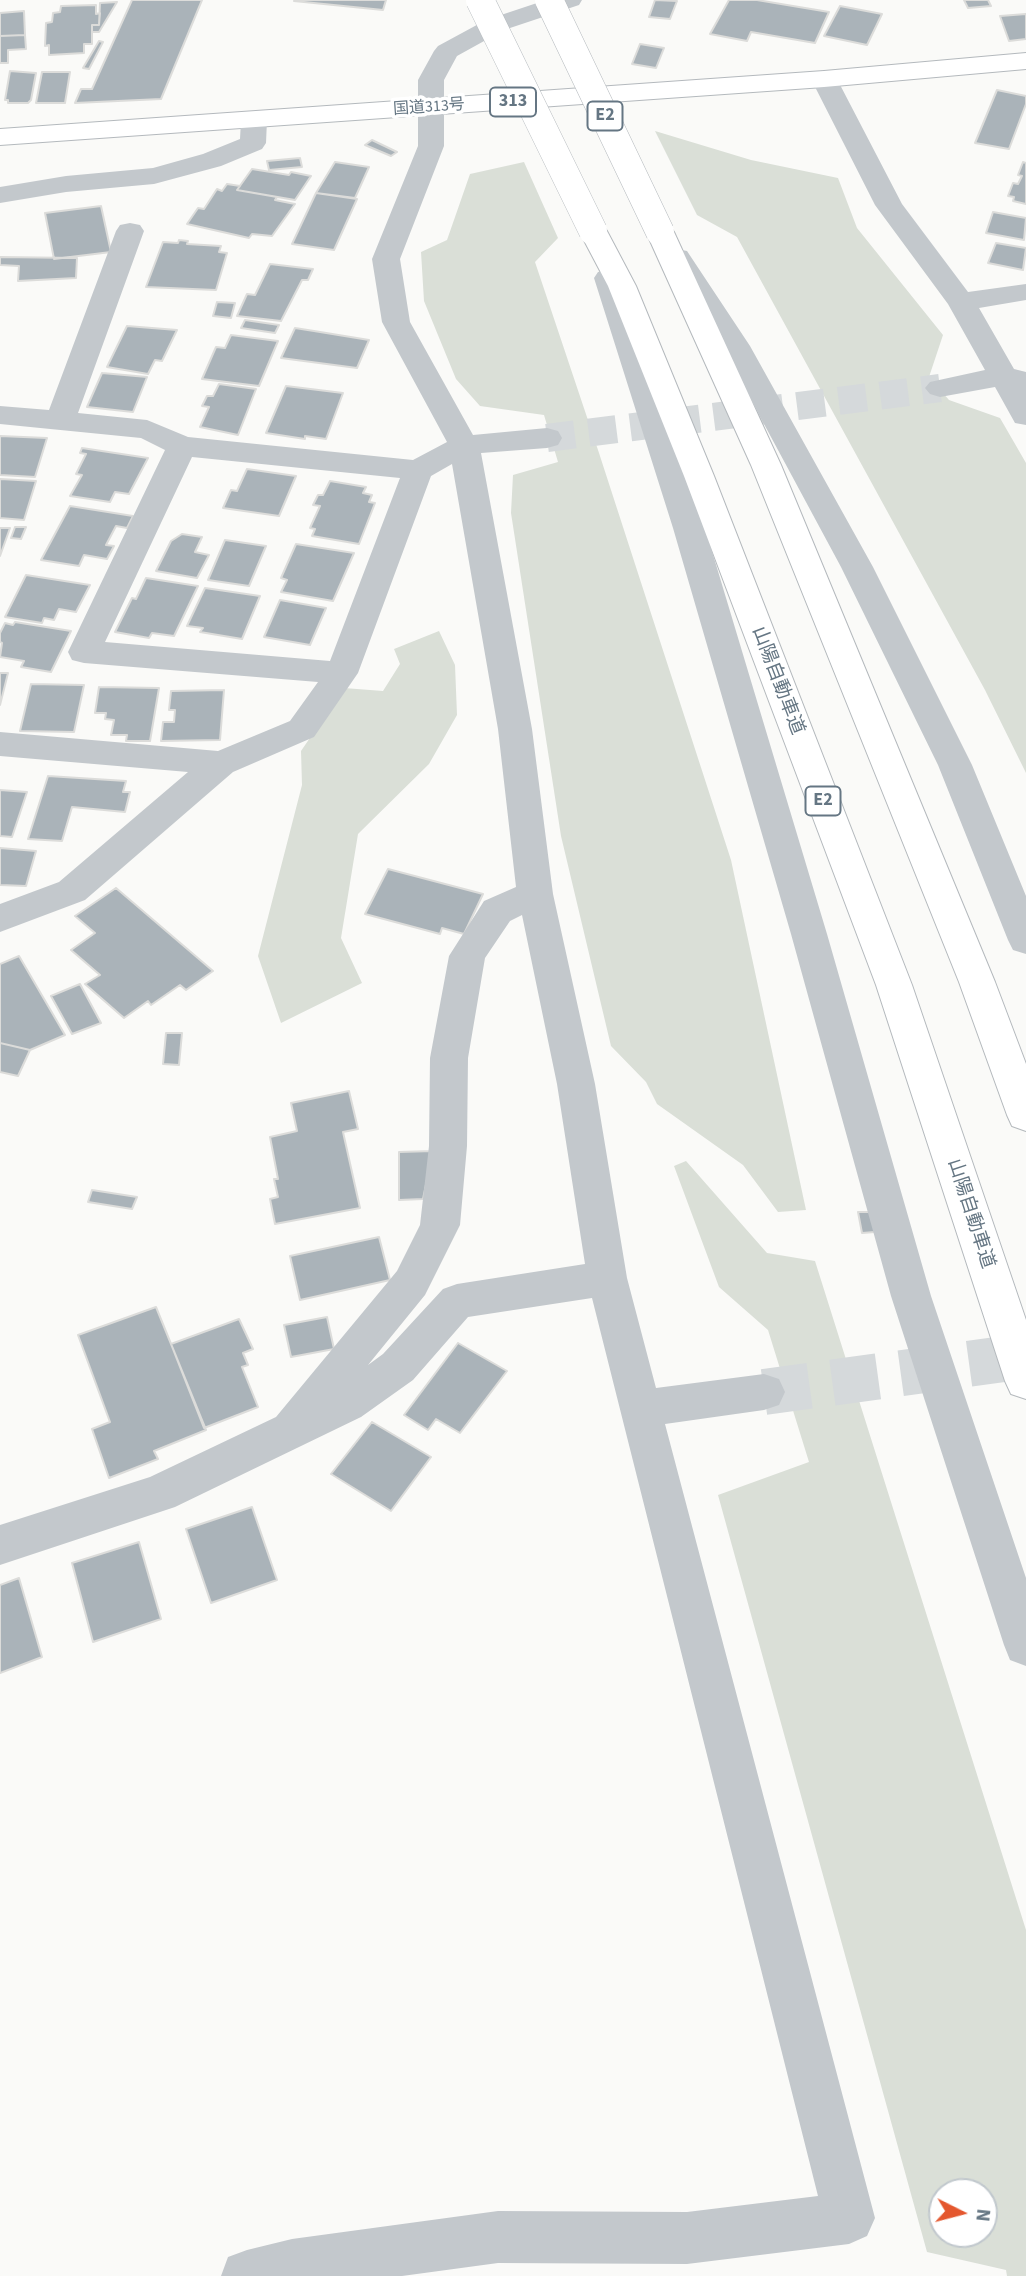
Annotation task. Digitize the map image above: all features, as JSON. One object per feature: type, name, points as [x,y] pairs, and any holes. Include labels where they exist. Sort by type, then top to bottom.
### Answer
[{"type":"highway","name":"山陽自動車道","points":[[480,0],[622,286],[699,476],[894,985],[1026,1381]]},
{"type":"highway","name":"E2","points":[[549,0],[660,232],[766,466],[976,982],[1026,1115]]},
{"type":"highway","name":"国道313号","points":[[0,137],[824,79],[1026,61]]},
{"type":"street","points":[[247,2276],[292,2265],[498,2238],[687,2238],[849,2218],[643,1408],[607,1278],[576,1084],[535,894],[515,729],[464,445],[396,322],[386,259],[431,146],[431,80],[447,51],[495,25],[570,0]]},
{"type":"street","points":[[824,79],[889,205],[1015,379],[1026,416]]},
{"type":"street","points":[[0,195],[66,184],[154,176],[212,160],[253,143],[254,120]]},
{"type":"street","points":[[61,419],[130,231]]},
{"type":"street","points":[[593,231],[701,568],[809,934],[911,1296],[1026,1645]]},
{"type":"street","points":[[660,232],[736,346],[858,568],[954,765],[1026,940]]},
{"type":"street","points":[[961,302],[1026,292]]},
{"type":"street","points":[[940,388],[1015,379]]},
{"type":"street","points":[[0,415],[147,429],[183,446],[418,471],[464,445],[547,438]]},
{"type":"street","points":[[183,446],[84,652],[342,674]]},
{"type":"street","points":[[0,918],[72,891],[222,764],[302,729],[342,674],[418,471]]},
{"type":"street","points":[[0,744],[222,764]]},
{"type":"street","points":[[288,1431],[411,1283],[440,1224],[448,1146],[449,1058],[467,956],[497,911],[535,894]]},
{"type":"street","points":[[0,1545],[160,1493],[346,1404],[398,1367],[457,1301],[607,1278]]},
{"type":"street","points":[[643,1408],[764,1392]]},
{"type":"shaded area","points":[[655,131],[751,160],[838,178],[857,228],[943,335],[929,377],[949,400],[1000,418],[1026,463],[1026,773],[985,690],[737,237],[697,215]]},
{"type":"shaded area","points":[[524,162],[558,238],[535,262],[731,860],[806,1210],[778,1212],[743,1165],[657,1104],[646,1082],[611,1046],[561,836],[511,513],[513,475],[558,462],[544,415],[480,406],[456,379],[424,301],[421,252],[447,240],[470,174]]},
{"type":"shaded area","points":[[439,631],[455,665],[457,715],[429,764],[358,834],[341,938],[362,983],[281,1023],[258,956],[302,785],[301,751],[344,688],[383,691],[400,664],[394,649]]},
{"type":"shaded area","points":[[686,1161],[767,1253],[815,1261],[1026,1930],[1026,2276],[1007,2276],[1006,2270],[927,2252],[718,1495],[809,1462],[768,1330],[719,1287],[674,1166]]},
{"type":"building","points":[[132,0],[202,0],[161,99],[75,103],[81,89],[92,89]]},
{"type":"building","points":[[295,0],[386,0],[383,10],[294,1]]},
{"type":"building","points":[[655,0],[677,1],[670,19],[649,17]]},
{"type":"building","points":[[729,0],[757,0],[829,12],[815,43],[751,32],[747,41],[710,34]]},
{"type":"building","points":[[964,0],[988,0],[991,6],[968,8]]},
{"type":"building","points":[[117,2],[99,32],[92,32],[92,25],[99,25],[100,3]]},
{"type":"building","points":[[96,5],[96,14],[100,13],[99,25],[92,25],[92,44],[84,44],[84,53],[49,55],[49,45],[45,46],[46,23],[52,22],[53,13],[60,12],[61,6]]},
{"type":"building","points":[[840,6],[882,14],[867,45],[824,36]]},
{"type":"building","points":[[24,11],[25,35],[0,36],[0,13]]},
{"type":"building","points":[[1026,14],[1026,39],[1009,41],[1000,16]]},
{"type":"building","points":[[25,35],[26,49],[8,50],[8,63],[0,63],[0,36]]},
{"type":"building","points":[[99,41],[103,42],[89,69],[83,68]]},
{"type":"building","points":[[640,44],[664,48],[656,68],[632,64]]},
{"type":"building","points":[[10,71],[36,73],[31,100],[28,103],[8,103],[8,100],[5,100]]},
{"type":"building","points":[[42,72],[70,72],[65,103],[36,103]]},
{"type":"building","points":[[997,90],[1026,96],[1026,104],[1009,149],[975,143]]},
{"type":"building","points":[[372,140],[397,152],[391,156],[365,145]]},
{"type":"building","points":[[300,158],[302,167],[269,170],[267,161]]},
{"type":"building","points":[[335,162],[369,167],[355,198],[316,193]]},
{"type":"building","points":[[1023,162],[1026,163],[1026,204],[1013,201],[1014,197],[1008,196],[1013,183],[1018,184],[1022,176],[1018,175]]},
{"type":"building","points":[[252,169],[311,176],[295,200],[237,190]]},
{"type":"building","points":[[227,184],[240,186],[237,190],[277,197],[275,200],[295,204],[272,236],[252,234],[249,238],[187,224],[198,208],[204,209],[217,189],[222,191]]},
{"type":"building","points":[[316,193],[357,199],[334,250],[292,244]]},
{"type":"building","points":[[101,206],[111,252],[54,259],[45,213]]},
{"type":"building","points":[[993,212],[1026,218],[1024,240],[986,233]]},
{"type":"building","points":[[179,240],[188,241],[187,244],[221,246],[219,252],[227,253],[216,290],[146,287],[163,242],[178,243]]},
{"type":"building","points":[[996,243],[1026,248],[1023,270],[988,263]]},
{"type":"building","points":[[0,257],[77,258],[76,278],[18,281],[19,266],[0,265]]},
{"type":"building","points":[[270,264],[313,269],[308,280],[302,280],[281,321],[237,316],[247,294],[255,295]]},
{"type":"building","points":[[217,302],[235,303],[231,318],[213,316]]},
{"type":"building","points":[[245,320],[279,325],[275,333],[241,328]]},
{"type":"building","points":[[127,326],[177,330],[162,361],[155,360],[148,374],[107,367]]},
{"type":"building","points":[[295,328],[369,340],[357,368],[281,358]]},
{"type":"building","points":[[231,335],[278,341],[259,386],[202,379],[216,347],[225,348]]},
{"type":"building","points":[[102,373],[147,377],[133,412],[87,407]]},
{"type":"building","points":[[219,384],[256,389],[238,435],[200,427],[209,407],[202,406],[207,396],[213,396]]},
{"type":"building","points":[[286,386],[343,393],[326,439],[266,433]]},
{"type":"building","points":[[0,436],[47,438],[35,477],[0,475]]},
{"type":"building","points":[[82,448],[148,458],[129,494],[115,492],[110,502],[70,496],[82,475],[76,474],[86,454],[80,453]]},
{"type":"building","points":[[247,469],[296,476],[279,516],[223,508],[231,490],[237,491]]},
{"type":"building","points":[[0,479],[36,481],[24,520],[0,518]]},
{"type":"building","points":[[330,481],[366,487],[363,493],[372,495],[369,502],[375,503],[359,544],[312,536],[315,529],[310,528],[320,506],[313,505],[318,495],[323,495]]},
{"type":"building","points":[[70,506],[133,516],[127,528],[116,526],[106,545],[114,546],[107,559],[84,555],[79,566],[41,560]]},
{"type":"building","points":[[15,527],[26,527],[21,539],[11,538]]},
{"type":"building","points":[[0,528],[10,528],[0,556]]},
{"type":"building","points":[[182,534],[202,537],[195,552],[209,555],[197,578],[156,571],[171,541]]},
{"type":"building","points":[[225,540],[266,546],[249,586],[208,580]]},
{"type":"building","points":[[296,544],[354,553],[333,601],[281,592],[287,580],[281,578]]},
{"type":"building","points":[[26,575],[90,585],[76,612],[59,609],[54,620],[44,618],[42,623],[5,617]]},
{"type":"building","points":[[146,578],[198,586],[174,636],[152,633],[149,638],[115,632],[132,598],[136,599]]},
{"type":"building","points":[[205,588],[260,596],[242,639],[200,632],[203,628],[187,626]]},
{"type":"building","points":[[280,600],[326,608],[310,645],[264,637]]},
{"type":"building","points":[[15,622],[71,631],[51,672],[21,667],[24,661],[0,657],[0,633],[5,623],[13,625]]},
{"type":"building","points":[[0,673],[8,673],[0,705]]},
{"type":"building","points":[[31,684],[84,685],[74,732],[20,731]]},
{"type":"building","points":[[99,687],[159,688],[150,741],[126,741],[127,735],[111,735],[114,720],[105,719],[106,713],[95,713]]},
{"type":"building","points":[[224,690],[220,740],[161,741],[163,722],[174,722],[175,710],[169,710],[171,691]]},
{"type":"building","points":[[48,776],[126,781],[123,792],[130,792],[125,812],[72,807],[62,841],[28,839]]},
{"type":"building","points":[[0,790],[27,792],[12,837],[0,836]]},
{"type":"building","points":[[0,848],[36,851],[26,886],[0,885]]},
{"type":"building","points":[[388,869],[483,894],[464,934],[442,928],[440,934],[365,914]]},
{"type":"building","points":[[116,888],[213,971],[186,990],[180,985],[151,1005],[148,1001],[124,1018],[85,984],[100,975],[71,950],[95,933],[75,916]]},
{"type":"building","points":[[19,956],[65,1035],[30,1050],[0,1043],[0,964]]},
{"type":"building","points":[[80,984],[101,1023],[72,1034],[51,996]]},
{"type":"building","points":[[166,1033],[182,1033],[179,1065],[163,1064]]},
{"type":"building","points":[[0,1043],[30,1050],[18,1076],[0,1072]]},
{"type":"building","points":[[349,1091],[358,1129],[343,1132],[360,1208],[275,1224],[270,1199],[278,1197],[274,1179],[278,1179],[270,1137],[297,1131],[291,1103]]},
{"type":"building","points":[[433,1151],[423,1199],[399,1200],[399,1152]]},
{"type":"building","points":[[92,1190],[137,1197],[132,1209],[88,1202]]},
{"type":"building","points":[[858,1212],[871,1212],[875,1232],[862,1233]]},
{"type":"building","points":[[379,1237],[390,1280],[300,1300],[290,1256]]},
{"type":"building","points":[[156,1307],[206,1430],[154,1451],[158,1459],[109,1478],[92,1429],[110,1422],[78,1335]]},
{"type":"building","points":[[327,1317],[334,1349],[291,1357],[284,1325]]},
{"type":"building","points":[[239,1319],[253,1349],[243,1353],[248,1365],[242,1367],[258,1407],[204,1428],[171,1344]]},
{"type":"building","points":[[458,1343],[507,1371],[460,1433],[436,1419],[428,1430],[404,1415]]},
{"type":"building","points":[[372,1422],[431,1457],[391,1511],[331,1474]]},
{"type":"building","points":[[252,1507],[277,1580],[211,1603],[186,1529]]},
{"type":"building","points":[[139,1542],[161,1619],[93,1642],[72,1563]]},
{"type":"building","points":[[19,1578],[42,1657],[0,1673],[0,1585]]},
{"type":"tunnel","points":[[547,438],[940,388]]},
{"type":"tunnel","points":[[764,1392],[1026,1356]]}]
